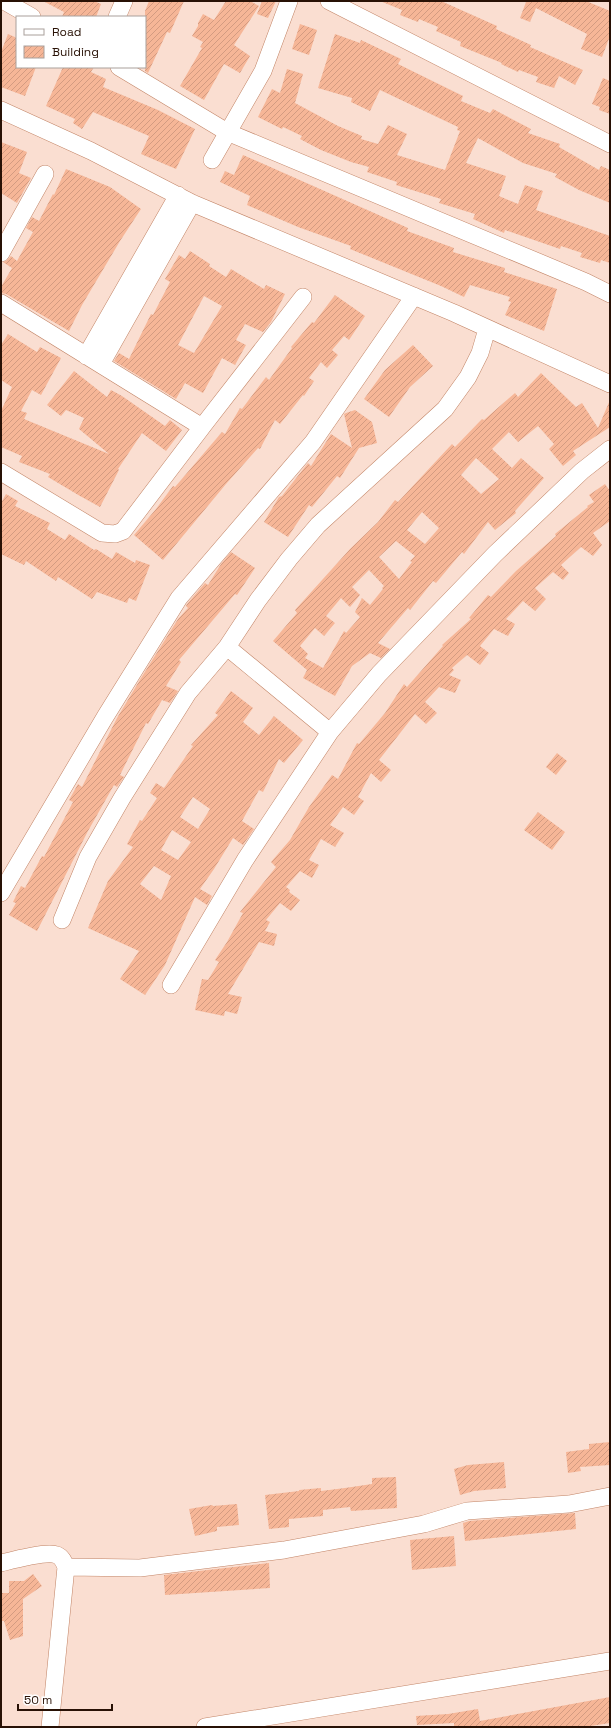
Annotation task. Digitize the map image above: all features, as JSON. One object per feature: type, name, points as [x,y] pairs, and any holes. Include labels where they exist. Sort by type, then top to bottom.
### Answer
[{"type":"street","points":[[4,1],[30,16]]},
{"type":"street","points":[[117,16],[124,1]]},
{"type":"street","points":[[212,160],[263,71],[289,1]]},
{"type":"street","points":[[329,1],[610,144]]},
{"type":"street","points":[[122,68],[227,132],[586,282],[610,294]]},
{"type":"street","points":[[1,110],[91,152],[185,199],[414,296],[610,384]]},
{"type":"street","points":[[1,253],[45,174]]},
{"type":"street","points":[[86,356],[185,199]]},
{"type":"street","points":[[101,364],[185,199]]},
{"type":"street","points":[[1,893],[105,717],[179,598],[313,442],[414,296]]},
{"type":"street","points":[[1,472],[102,533],[115,534],[123,531],[303,297]]},
{"type":"street","points":[[1,303],[202,427]]},
{"type":"street","points":[[62,920],[88,856],[122,798],[188,694],[227,647],[258,600],[289,559],[318,525],[445,409],[468,377],[480,353],[487,329]]},
{"type":"street","points":[[171,985],[245,860],[330,732],[379,674],[495,554],[582,471],[610,449]]},
{"type":"street","points":[[227,647],[330,732]]},
{"type":"street","points":[[66,1567],[140,1568],[284,1550],[424,1524],[467,1511],[569,1504],[610,1496]]},
{"type":"street","points":[[1,1563],[46,1554],[57,1555],[63,1559],[66,1567],[50,1727]]},
{"type":"street","points":[[205,1727],[610,1661]]},
{"type":"building","points":[[43,1],[94,1],[101,4],[96,16],[62,16],[64,12]]},
{"type":"building","points":[[149,1],[184,1],[170,33],[167,32],[148,73],[145,71],[145,11]]},
{"type":"building","points":[[226,1],[250,1],[259,6],[234,45],[250,56],[240,73],[224,64],[204,100],[180,86],[202,48],[200,47],[203,42],[192,36],[198,26],[198,23],[203,14],[214,20]]},
{"type":"building","points":[[262,1],[276,1],[268,18],[257,14]]},
{"type":"building","points":[[380,1],[441,1],[497,26],[496,29],[531,45],[530,47],[583,70],[575,85],[559,76],[554,88],[536,82],[538,77],[519,70],[518,72],[501,64],[502,63],[460,46],[461,42],[436,31],[438,27],[419,19],[418,22],[400,15],[402,10]]},
{"type":"building","points":[[524,1],[586,1],[610,11],[610,36],[602,57],[581,49],[587,34],[536,8],[530,22],[520,18],[526,2]]},
{"type":"building","points":[[300,24],[317,30],[309,55],[292,49]]},
{"type":"building","points":[[8,34],[16,38],[16,68],[36,68],[25,96],[1,87],[1,52]]},
{"type":"building","points":[[335,34],[360,43],[361,40],[401,59],[398,64],[463,96],[461,101],[490,113],[493,109],[531,129],[528,133],[560,144],[559,147],[599,170],[601,166],[610,170],[610,203],[579,190],[555,177],[557,174],[523,163],[478,138],[466,163],[506,176],[499,196],[518,204],[525,185],[543,191],[536,210],[610,236],[610,263],[601,260],[600,263],[580,257],[582,253],[561,246],[560,249],[505,230],[504,233],[473,219],[475,214],[439,203],[441,199],[396,185],[397,182],[367,172],[369,167],[351,162],[321,150],[300,139],[302,136],[283,127],[282,129],[258,117],[272,89],[280,93],[287,69],[303,74],[295,103],[338,126],[362,136],[361,139],[378,144],[388,125],[407,134],[397,155],[445,170],[460,131],[457,130],[458,127],[380,90],[370,111],[351,102],[352,98],[318,88]]},
{"type":"building","points":[[63,68],[93,68],[91,72],[106,79],[103,87],[158,110],[195,129],[176,169],[141,154],[149,136],[93,112],[82,129],[73,123],[75,119],[46,106]]},
{"type":"building","points":[[603,78],[610,81],[610,114],[599,110],[600,107],[592,104]]},
{"type":"building","points":[[1,142],[27,152],[19,173],[31,178],[17,203],[1,193]]},
{"type":"building","points":[[243,155],[408,228],[407,231],[454,248],[453,252],[505,268],[504,272],[557,289],[544,331],[505,315],[511,302],[508,301],[510,297],[470,285],[464,297],[441,286],[350,249],[351,246],[298,227],[247,205],[250,196],[220,182],[225,171],[234,175]]},
{"type":"building","points":[[66,169],[110,187],[141,209],[82,305],[69,331],[6,294],[1,293],[1,287],[12,268],[3,262],[11,256],[17,261],[33,232],[26,228],[32,217],[39,221],[53,194],[54,195]]},
{"type":"building","points":[[190,251],[226,277],[231,269],[264,289],[266,285],[285,294],[271,322],[263,332],[245,324],[236,340],[246,345],[235,365],[222,358],[203,393],[185,383],[176,399],[114,361],[119,353],[129,359],[151,314],[153,315],[170,282],[165,279],[179,255],[185,259]],"holes":[[[204,296],[222,306],[194,353],[178,345]]]},
{"type":"building","points":[[335,295],[365,316],[349,340],[344,336],[332,350],[338,355],[327,368],[321,362],[309,378],[314,381],[304,396],[303,395],[280,424],[275,420],[260,449],[258,448],[226,484],[163,560],[134,535],[173,486],[175,487],[222,432],[225,434],[240,408],[242,409],[266,377],[269,380],[292,348],[291,347],[312,322],[314,323]]},
{"type":"building","points":[[8,334],[37,352],[40,347],[61,358],[41,395],[32,390],[21,411],[27,413],[24,419],[109,454],[79,429],[84,418],[66,410],[61,416],[47,405],[74,371],[107,397],[111,390],[165,426],[170,420],[182,430],[166,451],[142,433],[118,469],[119,470],[100,507],[80,496],[48,477],[50,474],[19,462],[22,456],[1,447],[1,411],[12,387],[1,380],[1,345]]},
{"type":"building","points":[[413,345],[433,366],[410,387],[389,417],[364,399],[385,370]]},
{"type":"building","points":[[541,373],[576,407],[582,403],[598,428],[610,400],[610,427],[573,451],[576,455],[563,466],[549,449],[554,444],[538,426],[518,442],[509,432],[492,449],[512,468],[521,458],[544,478],[515,511],[516,513],[495,530],[488,522],[464,554],[462,552],[436,583],[433,581],[410,610],[408,608],[378,643],[390,649],[381,658],[370,653],[352,666],[335,696],[303,678],[307,670],[273,641],[297,613],[295,610],[350,549],[378,522],[395,500],[398,502],[452,444],[455,447],[482,419],[484,420],[515,393],[518,397]],"holes":[[[476,458],[499,479],[481,494],[461,475]],[[422,512],[439,528],[425,544],[407,530]],[[396,541],[415,556],[410,561],[412,562],[399,579],[379,557]],[[369,570],[384,586],[370,605],[362,598],[355,612],[360,617],[346,633],[344,631],[323,668],[305,658],[308,654],[300,646],[315,628],[324,636],[335,623],[326,616],[341,598],[350,607],[360,595],[352,587]]]},
{"type":"building","points":[[355,410],[372,422],[377,443],[359,448],[340,478],[337,476],[312,507],[309,505],[288,537],[264,522],[279,497],[282,496],[308,463],[311,466],[331,434],[352,448],[344,414]]},
{"type":"building","points":[[605,484],[610,491],[610,521],[593,533],[602,545],[593,556],[581,547],[561,565],[569,573],[563,580],[553,572],[535,588],[546,599],[535,611],[523,601],[506,619],[515,624],[508,636],[494,629],[480,646],[489,653],[480,665],[467,655],[452,668],[454,670],[449,675],[461,680],[455,693],[439,687],[425,702],[437,713],[426,724],[415,714],[379,760],[391,770],[381,782],[371,773],[358,797],[364,801],[354,815],[343,807],[330,825],[344,833],[335,847],[321,839],[309,860],[319,865],[312,878],[300,871],[286,887],[290,890],[289,892],[300,900],[291,911],[280,903],[266,920],[270,922],[265,931],[277,934],[274,946],[259,942],[228,994],[242,997],[237,1014],[225,1011],[224,1016],[195,1010],[202,979],[208,980],[219,962],[215,960],[243,913],[240,912],[276,867],[271,862],[290,840],[309,807],[332,775],[338,779],[357,743],[359,744],[385,713],[404,684],[407,687],[443,646],[442,645],[471,619],[469,618],[488,595],[491,597],[516,571],[556,536],[555,534],[588,507],[587,506],[594,502],[589,495]]},
{"type":"building","points":[[6,494],[18,501],[15,506],[50,523],[47,529],[65,540],[69,534],[94,550],[96,549],[112,559],[116,552],[135,563],[136,560],[150,565],[136,601],[129,598],[127,603],[97,592],[92,599],[58,577],[56,581],[26,561],[24,565],[1,554],[1,503]]},
{"type":"building","points":[[231,552],[255,568],[237,595],[235,594],[179,660],[181,662],[166,686],[178,691],[170,703],[162,700],[148,724],[146,723],[120,775],[124,777],[117,787],[114,785],[88,831],[37,931],[9,915],[16,903],[13,902],[21,886],[25,888],[42,856],[44,857],[73,802],[69,800],[78,784],[82,787],[117,718],[178,619],[188,608],[186,606],[187,604],[205,583],[208,585],[221,564]]},
{"type":"building","points":[[231,691],[253,708],[243,722],[259,735],[274,716],[303,740],[284,763],[279,759],[263,792],[259,790],[242,821],[254,829],[243,845],[233,838],[200,889],[212,896],[207,905],[195,897],[165,965],[145,995],[120,979],[139,951],[88,928],[108,881],[133,847],[127,844],[140,820],[142,821],[157,798],[150,793],[156,783],[164,788],[193,746],[191,745],[218,715],[215,713]],"holes":[[[193,797],[210,809],[198,829],[180,817]],[[172,830],[191,842],[178,860],[161,850]],[[154,866],[171,876],[161,900],[140,884]]]},
{"type":"building","points":[[557,753],[567,761],[556,775],[546,767]]},
{"type":"building","points":[[538,812],[565,832],[552,850],[524,830]]},
{"type":"building","points":[[610,1442],[610,1465],[580,1467],[581,1471],[568,1473],[566,1452],[589,1449],[589,1444]]},
{"type":"building","points":[[504,1462],[506,1488],[474,1491],[460,1495],[454,1469],[468,1465]]},
{"type":"building","points":[[396,1477],[397,1508],[351,1511],[350,1507],[323,1510],[323,1516],[289,1519],[289,1527],[269,1529],[265,1495],[321,1488],[321,1491],[345,1488],[372,1484],[372,1478]]},
{"type":"building","points":[[237,1504],[239,1525],[217,1527],[217,1531],[195,1536],[189,1509],[212,1505]]},
{"type":"building","points":[[575,1513],[576,1529],[465,1541],[463,1523],[469,1521]]},
{"type":"building","points":[[454,1536],[456,1566],[412,1570],[410,1540]]},
{"type":"building","points":[[269,1563],[270,1588],[165,1595],[164,1575]]},
{"type":"building","points":[[33,1574],[42,1586],[23,1599],[23,1636],[10,1640],[4,1621],[1,1621],[1,1593],[9,1593],[9,1581],[24,1581]]},
{"type":"building","points":[[610,1697],[610,1723],[584,1727],[454,1727],[454,1723],[417,1725],[416,1716],[448,1714],[478,1709],[480,1721]]}]
